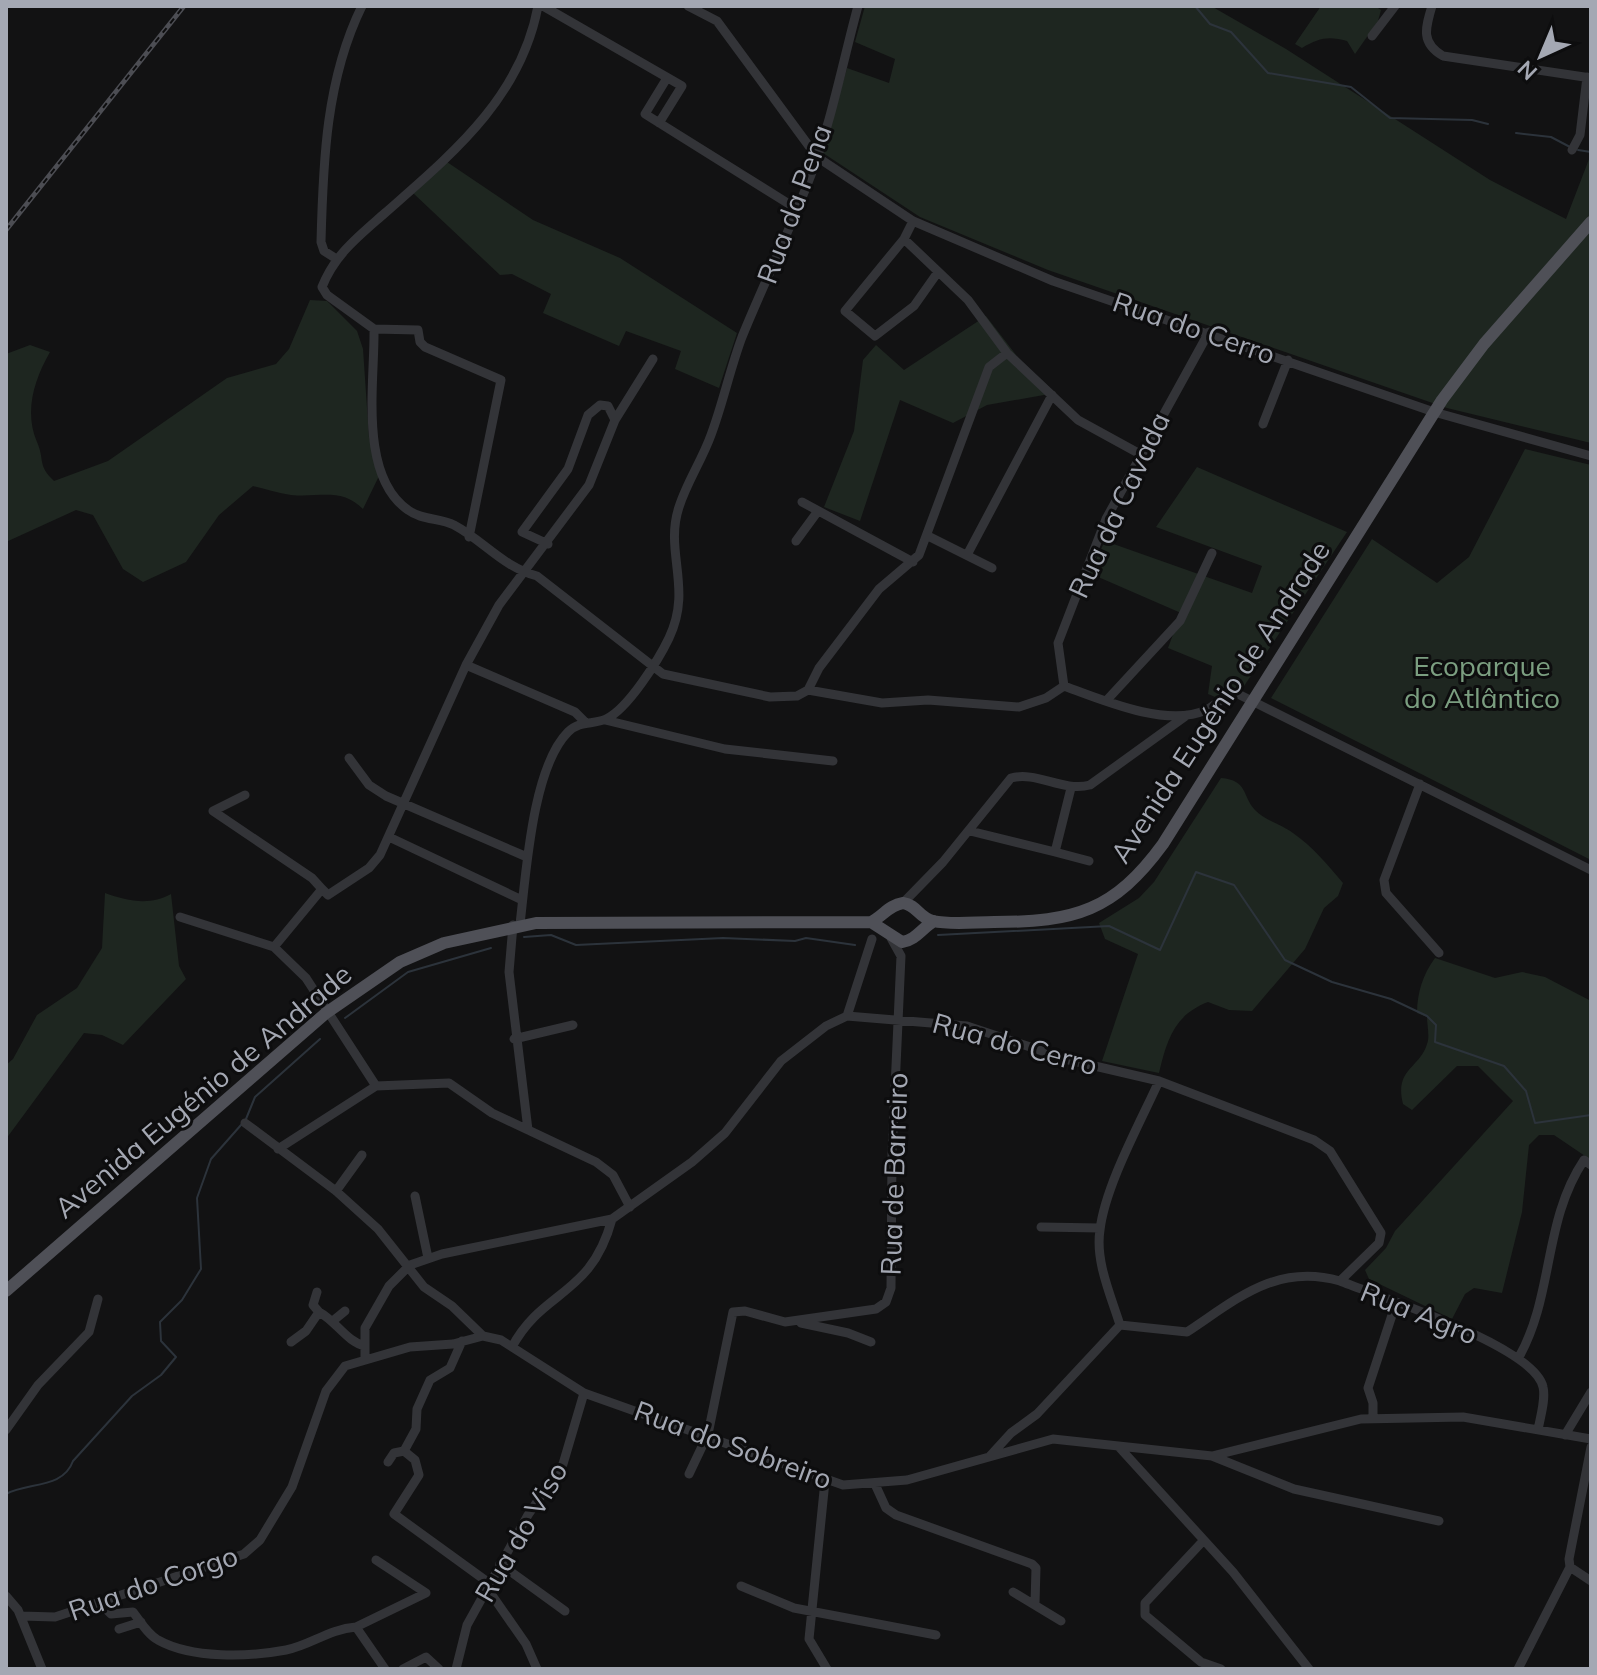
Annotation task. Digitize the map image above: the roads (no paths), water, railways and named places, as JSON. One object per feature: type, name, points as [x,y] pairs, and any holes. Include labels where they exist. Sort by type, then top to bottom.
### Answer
[{"type":"main road","name":"Avenida Eugénio de Andrade","points":[[6,1291],[326,1013],[400,962],[444,943],[516,925],[871,922],[884,916],[891,906],[914,919],[1038,922],[1094,909],[1118,895],[1142,873],[1163,844],[1434,412],[1484,344],[1591,222]]},
{"type":"main road","points":[[884,916],[888,936]]},
{"type":"main road","name":"Avenida Eugénio de Andrade","points":[[888,936],[902,942],[914,919]]},
{"type":"main road","points":[[871,922],[888,936]]},
{"type":"street","points":[[335,258],[324,251],[321,242],[323,171],[341,54],[362,6]]},
{"type":"street","points":[[469,537],[501,380],[425,347],[420,342],[418,330],[374,329],[327,295],[322,287],[335,258],[466,140],[490,112],[520,65],[540,6],[682,86],[659,123]]},
{"type":"street","name":"Rua do Cerro","points":[[688,6],[717,21],[817,157],[913,221],[1053,281],[1209,332],[1434,412],[1591,456]]},
{"type":"street","name":"Rua da Pena","points":[[605,720],[635,692],[669,639],[679,612],[681,588],[674,534],[677,511],[711,436],[742,339],[817,157],[858,6]]},
{"type":"street","points":[[1372,36],[1395,6]]},
{"type":"street","points":[[1432,6],[1426,39],[1429,48],[1443,56],[1589,78],[1580,135],[1572,150]]},
{"type":"street","points":[[667,78],[645,114],[797,209]]},
{"type":"street","points":[[913,221],[904,239],[845,311],[875,336],[914,306],[938,272]]},
{"type":"street","points":[[904,239],[968,300],[1007,353],[1078,420],[1140,454]]},
{"type":"street","points":[[374,329],[370,394],[372,424],[388,487],[409,511],[453,524],[524,573],[551,586],[663,674],[770,697],[797,696],[808,690],[819,668],[879,589],[913,562],[928,536],[989,367],[1007,353]]},
{"type":"street","name":"Rua da Cavada","points":[[1064,686],[1058,643],[1106,519],[1209,332]]},
{"type":"street","points":[[245,795],[213,811],[312,878],[328,895],[369,868],[389,837],[466,665],[499,605],[548,544],[589,485],[615,420],[653,359]]},
{"type":"street","points":[[1263,424],[1288,360]]},
{"type":"street","points":[[967,555],[1052,395]]},
{"type":"street","points":[[548,544],[522,532],[568,469],[588,415],[600,405],[608,406],[615,420]]},
{"type":"street","points":[[802,502],[913,562]]},
{"type":"street","points":[[796,541],[818,511]]},
{"type":"street","points":[[928,536],[992,568]]},
{"type":"street","points":[[1106,701],[1180,621],[1212,553]]},
{"type":"street","points":[[466,665],[575,712],[585,722]]},
{"type":"street","points":[[808,690],[882,703],[928,700],[1019,707],[1046,698],[1064,686],[1133,710],[1187,715],[1206,710],[1232,691],[1591,870]]},
{"type":"street","points":[[901,956],[914,919],[914,889],[970,831],[1011,778],[1021,775],[1071,788],[1090,785],[1187,715]]},
{"type":"street","points":[[528,1130],[514,1039],[509,972],[540,791],[552,758],[570,730],[585,722],[605,720],[725,749],[833,761]]},
{"type":"street","points":[[349,758],[369,785],[404,805],[527,857]]},
{"type":"street","points":[[1420,784],[1384,880],[1386,893],[1439,953]]},
{"type":"street","points":[[1055,852],[1071,788]]},
{"type":"street","points":[[970,831],[1089,861]]},
{"type":"street","points":[[389,837],[522,900]]},
{"type":"street","points":[[274,947],[322,889]]},
{"type":"street","points":[[180,917],[274,947],[306,978],[376,1086]]},
{"type":"street","name":"Rua de Barreiro","points":[[708,1434],[733,1312],[745,1311],[785,1322],[876,1309],[886,1302],[891,1288],[892,1154],[901,956],[888,936]]},
{"type":"street","points":[[365,1358],[365,1328],[389,1286],[410,1265],[428,1258],[612,1219],[692,1162],[725,1133],[781,1061],[826,1026],[847,1016],[872,939]]},
{"type":"street","name":"Rua do Cerro","points":[[847,1016],[900,1018],[967,1026],[1069,1060],[1159,1081]]},
{"type":"street","points":[[514,1039],[573,1025]]},
{"type":"street","points":[[1120,1325],[1100,1256],[1100,1228],[1159,1081]]},
{"type":"street","name":"Rua Agro","points":[[1159,1081],[1314,1140],[1330,1151],[1381,1233],[1379,1243],[1340,1281],[1483,1338],[1519,1357],[1537,1374],[1544,1389],[1538,1430]]},
{"type":"street","points":[[278,1149],[376,1086],[449,1083],[492,1113],[596,1162],[613,1175],[630,1207]]},
{"type":"street","points":[[245,1123],[336,1191],[410,1265],[424,1287],[452,1306],[483,1336],[512,1347],[584,1393]]},
{"type":"street","points":[[336,1191],[362,1155]]},
{"type":"street","points":[[1519,1357],[1531,1337],[1567,1186],[1584,1160],[1591,1165]]},
{"type":"street","points":[[415,1196],[428,1258]]},
{"type":"street","points":[[512,1347],[525,1323],[566,1293],[596,1262],[612,1219]]},
{"type":"street","points":[[1041,1227],[1100,1228]]},
{"type":"street","points":[[1120,1325],[1187,1332],[1259,1285],[1297,1276],[1340,1281]]},
{"type":"street","points":[[317,1292],[313,1305],[319,1312],[334,1320],[356,1344],[365,1346]]},
{"type":"street","points":[[6,1430],[38,1385],[89,1332],[98,1299]]},
{"type":"street","points":[[1373,1418],[1373,1403],[1368,1388],[1396,1303]]},
{"type":"street","points":[[334,1320],[345,1311]]},
{"type":"street","points":[[291,1342],[319,1312]]},
{"type":"street","points":[[796,1321],[871,1342]]},
{"type":"street","points":[[990,1456],[1011,1433],[1037,1414],[1120,1325]]},
{"type":"street","name":"Rua do Corgo","points":[[21,1616],[55,1617],[223,1564],[244,1554],[260,1540],[292,1487],[326,1391],[345,1366],[410,1347],[483,1336]]},
{"type":"street","points":[[404,1451],[416,1429],[417,1409],[430,1380],[450,1368],[462,1341]]},
{"type":"street","points":[[1565,1435],[1591,1392]]},
{"type":"street","name":"Rua do Sobreiro","points":[[584,1393],[708,1434],[825,1481],[843,1485],[907,1480],[1053,1439],[1212,1456]]},
{"type":"street","name":"Rua do Viso","points":[[456,1669],[467,1625],[500,1564],[563,1464],[584,1393]]},
{"type":"street","points":[[1212,1456],[1288,1435],[1373,1418],[1463,1417],[1591,1439]]},
{"type":"street","points":[[689,1474],[708,1434]]},
{"type":"street","points":[[1118,1447],[1233,1572],[1309,1669]]},
{"type":"street","points":[[1518,1669],[1570,1567],[1591,1447]]},
{"type":"street","points":[[1140,1469],[1149,1450]]},
{"type":"street","points":[[388,1462],[394,1453],[404,1451]]},
{"type":"street","points":[[404,1451],[415,1460],[419,1475],[394,1514],[488,1586],[537,1669]]},
{"type":"street","points":[[1212,1456],[1294,1489],[1439,1521]]},
{"type":"street","points":[[812,1669],[824,1666],[809,1639],[825,1481]]},
{"type":"street","points":[[875,1484],[886,1508],[896,1515],[1032,1564],[1036,1568],[1035,1603]]},
{"type":"street","points":[[1580,1501],[1591,1504]]},
{"type":"street","points":[[1203,1541],[1145,1603],[1145,1615],[1201,1662],[1221,1669]]},
{"type":"street","points":[[100,1603],[111,1614],[133,1612],[156,1639],[187,1650],[223,1654],[288,1649],[334,1628],[356,1627],[426,1593],[376,1560]]},
{"type":"street","points":[[500,1564],[565,1611]]},
{"type":"street","points":[[1570,1567],[1591,1581]]},
{"type":"street","points":[[741,1586],[794,1608],[936,1635]]},
{"type":"street","points":[[1013,1592],[1061,1621]]},
{"type":"street","points":[[6,1596],[21,1616],[42,1669]]},
{"type":"street","points":[[119,1629],[141,1622]]},
{"type":"street","points":[[356,1627],[385,1669]]},
{"type":"street","points":[[403,1669],[426,1657],[439,1669]]},
{"type":"waterway","points":[[1195,6],[1210,24],[1231,32],[1268,73],[1351,87],[1390,118],[1472,120],[1488,124]]},
{"type":"waterway","points":[[1516,133],[1551,137],[1570,147]]},
{"type":"waterway","points":[[1578,150],[1591,152]]},
{"type":"waterway","points":[[938,935],[1109,926],[1160,950],[1196,872],[1234,885],[1285,960],[1332,982],[1391,999],[1427,1016],[1436,1025],[1435,1042],[1504,1066],[1526,1091],[1535,1123],[1591,1115]]},
{"type":"waterway","points":[[524,937],[551,935],[576,945],[723,938],[795,941],[806,938],[855,945]]},
{"type":"waterway","points":[[345,1018],[408,972],[491,948]]},
{"type":"waterway","points":[[246,1119],[255,1097],[320,1039]]},
{"type":"waterway","points":[[6,1494],[61,1476],[132,1396],[161,1375],[176,1357],[161,1341],[160,1322],[182,1300],[201,1269],[197,1198],[211,1159],[241,1125]]},
{"type":"railway","points":[[6,230],[184,6]]},
{"type":"park label","name":"Ecoparque do Atlântico","points":[[1482,682]]}]
